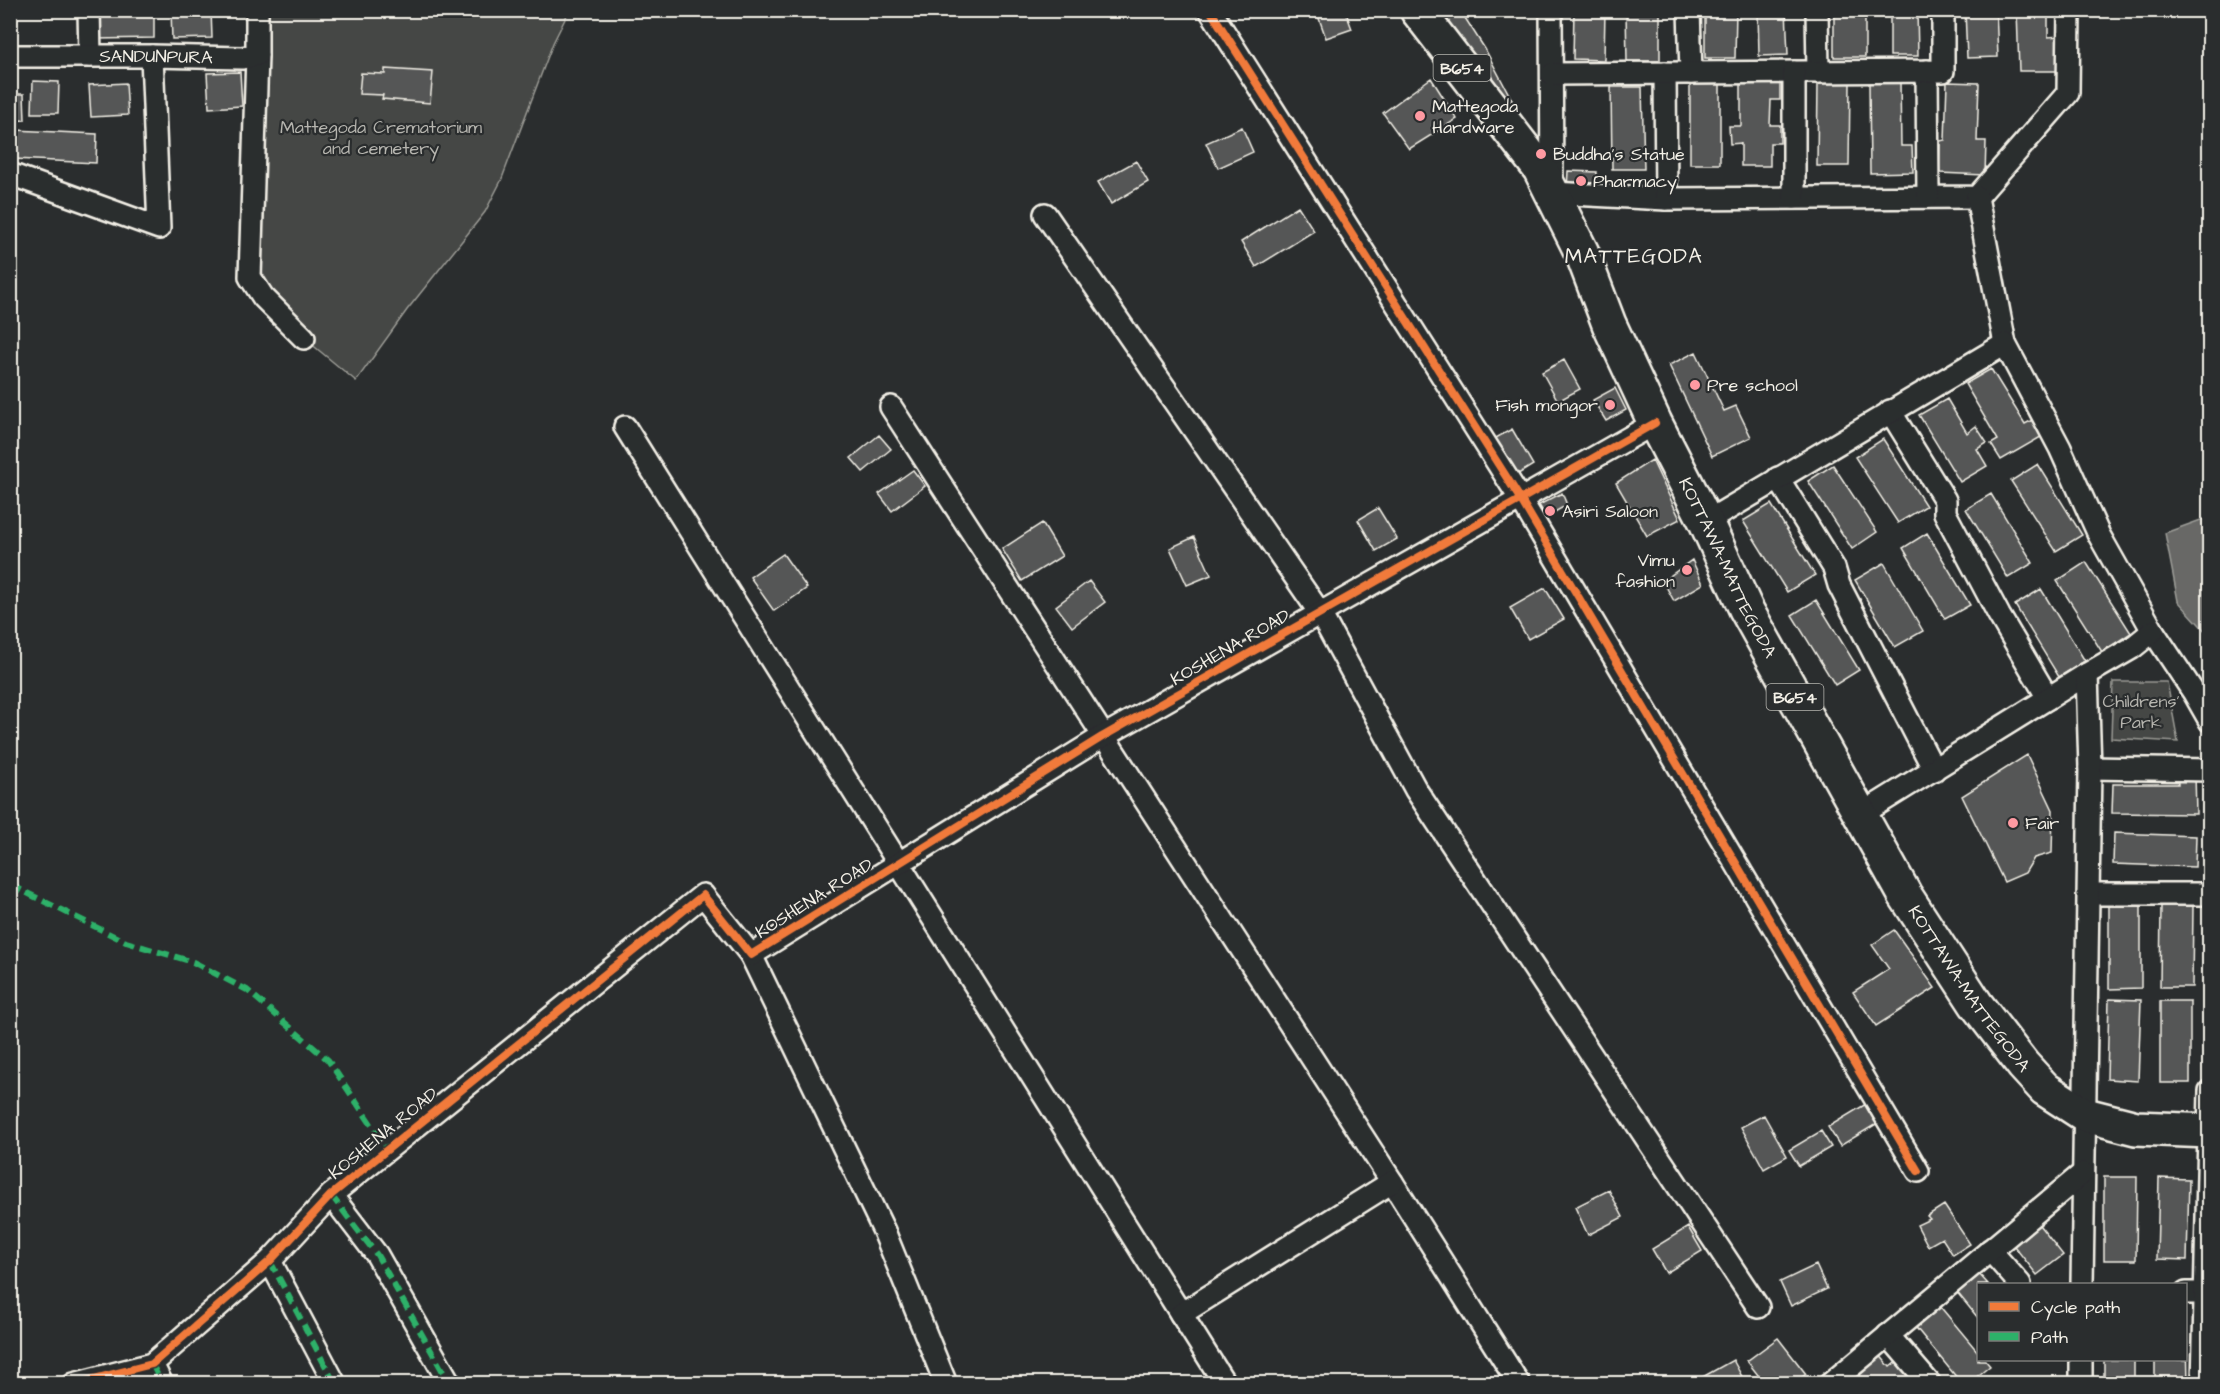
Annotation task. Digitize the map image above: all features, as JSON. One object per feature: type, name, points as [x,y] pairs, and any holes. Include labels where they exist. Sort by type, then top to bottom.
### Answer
[{"type":"main road","name":"KOTTAWA-MATTEGODA","points":[[1417,10],[1540,169],[1582,253],[1609,324],[1655,423],[1706,522],[1746,609],[1905,895],[1976,1004],[2044,1089],[2085,1115],[2136,1128],[2209,1130]]},
{"type":"street","points":[[89,10],[90,56]]},
{"type":"street","points":[[257,10],[250,277],[263,297],[304,338]]},
{"type":"street","points":[[1210,10],[1521,500],[1918,1171]]},
{"type":"street","points":[[1551,10],[1552,193],[1666,199],[1977,197],[2068,93],[2069,10]]},
{"type":"street","points":[[1689,10],[1691,73]]},
{"type":"street","points":[[1817,10],[1818,72]]},
{"type":"street","points":[[1552,74],[1943,71],[1943,10]]},
{"type":"street","name":"SANDUNPURA","points":[[10,56],[242,58],[256,55]]},
{"type":"street","points":[[10,174],[159,228],[152,56]]},
{"type":"street","points":[[1928,71],[1928,197]]},
{"type":"street","points":[[1794,72],[1794,198]]},
{"type":"street","points":[[1665,73],[1666,199]]},
{"type":"street","points":[[1977,197],[2005,344],[2060,448],[2099,535],[2153,631],[2210,721]]},
{"type":"street","points":[[1045,213],[1320,613],[1416,790],[1758,1306]]},
{"type":"street","points":[[1706,522],[2005,344]]},
{"type":"street","points":[[891,407],[1392,1182],[1519,1383]]},
{"type":"street","points":[[1890,411],[1945,500],[1945,513],[1999,615],[2048,698]]},
{"type":"street","name":"KOSHENA ROAD","points":[[74,1383],[152,1364],[270,1261],[331,1195],[703,896],[751,956],[1102,736],[1655,423]]},
{"type":"street","points":[[625,427],[1225,1383]]},
{"type":"street","points":[[1778,478],[1834,568],[1839,585],[1934,770]]},
{"type":"street","points":[[1860,815],[2087,674],[2133,648],[2153,631]]},
{"type":"street","points":[[2082,1283],[2082,1173],[2091,768],[2087,674]]},
{"type":"street","points":[[2091,768],[2210,770]]},
{"type":"street","points":[[2089,894],[2210,894]]},
{"type":"street","points":[[751,956],[884,1231],[946,1383]]},
{"type":"street","points":[[2203,1383],[2200,1293],[2210,1091]]},
{"type":"street","points":[[1830,1383],[2082,1173]]},
{"type":"street","points":[[1181,1314],[1392,1182]]},
{"type":"street","points":[[331,1195],[377,1255],[450,1383]]},
{"type":"street","points":[[1990,1250],[2019,1283]]},
{"type":"street","points":[[270,1261],[335,1383]]},
{"type":"street","points":[[1888,1335],[1930,1383]]},
{"type":"street","points":[[2081,1361],[2081,1383]]},
{"type":"street","points":[[152,1364],[162,1383]]},
{"type":"green space","name":"Mattegoda Crematorium and cemetery","points":[[257,11],[569,11],[553,43],[501,181],[485,212],[407,310],[356,381],[304,338],[250,277]]},
{"type":"green space","name":"Childrens' Park","points":[[2113,682],[2167,682],[2178,742],[2111,738]]},
{"type":"shaded area","points":[[2210,517],[2209,635],[2178,601],[2165,533]]},
{"type":"building","points":[[154,10],[154,38],[96,39],[96,11]]},
{"type":"building","points":[[171,10],[211,10],[212,38],[172,39]]},
{"type":"building","points":[[1316,10],[1345,10],[1352,29],[1326,38]]},
{"type":"building","points":[[1426,10],[1460,10],[1485,49],[1522,119]]},
{"type":"building","points":[[1574,10],[1605,10],[1604,60],[1573,59]]},
{"type":"building","points":[[1626,10],[1660,10],[1660,61],[1627,61]]},
{"type":"building","points":[[1705,10],[1736,10],[1735,58],[1705,58]]},
{"type":"building","points":[[1758,10],[1786,10],[1788,55],[1759,56]]},
{"type":"building","points":[[1834,10],[1865,10],[1865,57],[1834,57]]},
{"type":"building","points":[[1890,10],[1917,10],[1918,56],[1890,56]]},
{"type":"building","points":[[1965,10],[1996,10],[1998,57],[1967,58]]},
{"type":"building","points":[[2017,10],[2048,10],[2048,37],[2061,36],[2061,71],[2019,71]]},
{"type":"building","points":[[385,69],[433,72],[430,103],[382,99],[383,95],[359,94],[361,73],[385,74]]},
{"type":"building","points":[[240,72],[242,106],[209,108],[207,73]]},
{"type":"building","name":"Mattegoda Hardware","points":[[1431,78],[1457,119],[1409,149],[1383,113]]},
{"type":"building","points":[[33,81],[59,82],[58,113],[32,113]]},
{"type":"building","points":[[1690,82],[1720,82],[1720,164],[1690,164]]},
{"type":"building","points":[[1818,82],[1850,82],[1849,166],[1817,166]]},
{"type":"building","points":[[1947,82],[1979,83],[1977,141],[1986,141],[1985,175],[1939,173],[1940,141],[1945,140]]},
{"type":"building","points":[[126,83],[128,115],[91,117],[89,85]]},
{"type":"building","points":[[1741,83],[1780,83],[1780,100],[1771,100],[1770,125],[1780,125],[1780,143],[1770,143],[1770,166],[1741,166],[1741,143],[1730,144],[1729,126],[1741,126]]},
{"type":"building","points":[[1869,83],[1900,83],[1901,146],[1912,146],[1913,172],[1870,173]]},
{"type":"building","points":[[1611,87],[1642,87],[1644,169],[1612,169]]},
{"type":"building","points":[[10,94],[24,94],[25,120],[10,121]]},
{"type":"building","points":[[1242,127],[1253,152],[1218,168],[1206,143]]},
{"type":"building","points":[[15,130],[97,134],[96,163],[14,159]]},
{"type":"building","points":[[1136,161],[1148,182],[1111,204],[1098,182]]},
{"type":"building","name":"Pharmacy","points":[[1568,171],[1597,172],[1595,190],[1567,189]]},
{"type":"building","points":[[1298,206],[1314,231],[1256,267],[1241,242]]},
{"type":"building","name":"Pre school","points":[[1696,352],[1724,411],[1736,406],[1751,437],[1712,456],[1669,365]]},
{"type":"building","points":[[1564,360],[1580,389],[1558,401],[1542,372]]},
{"type":"building","points":[[1991,369],[2025,424],[2036,418],[2046,434],[2001,460],[1991,444],[1998,440],[1965,384]]},
{"type":"building","name":"Fish mongor","points":[[1615,388],[1626,410],[1606,421],[1593,400]]},
{"type":"building","points":[[1947,399],[1967,433],[1976,426],[1987,443],[1977,449],[1987,466],[1960,482],[1919,415]]},
{"type":"building","points":[[1512,429],[1533,465],[1515,476],[1494,439]]},
{"type":"building","points":[[879,435],[891,449],[863,472],[851,458]]},
{"type":"building","points":[[1883,439],[1926,506],[1898,523],[1855,457]]},
{"type":"building","points":[[1652,460],[1680,519],[1647,536],[1616,483]]},
{"type":"building","points":[[2038,464],[2082,535],[2056,551],[2011,481]]},
{"type":"building","points":[[1833,465],[1877,532],[1852,549],[1808,481]]},
{"type":"building","points":[[913,470],[925,486],[892,511],[879,494]]},
{"type":"building","name":"Asiri Saloon","points":[[1562,493],[1567,505],[1546,517],[1539,505]]},
{"type":"building","points":[[1991,494],[2033,563],[2008,578],[1966,509]]},
{"type":"building","points":[[1771,504],[1815,575],[1787,592],[1743,521]]},
{"type":"building","points":[[1378,508],[1397,539],[1376,551],[1358,520]]},
{"type":"building","points":[[1042,523],[1062,556],[1022,581],[1002,549]]},
{"type":"building","points":[[1927,533],[1970,605],[1945,619],[1903,548]]},
{"type":"building","points":[[1194,537],[1211,575],[1187,585],[1170,548]]},
{"type":"building","points":[[783,554],[807,588],[774,611],[750,577]]},
{"type":"building","name":"Vimu fashion","points":[[1692,560],[1703,584],[1674,601],[1663,581]]},
{"type":"building","points":[[2086,562],[2131,633],[2102,652],[2057,581]]},
{"type":"building","points":[[1884,563],[1923,631],[1895,647],[1855,580]]},
{"type":"building","points":[[1089,581],[1105,602],[1072,627],[1056,606]]},
{"type":"building","points":[[1545,588],[1564,619],[1528,639],[1510,608]]},
{"type":"building","points":[[2041,589],[2085,661],[2059,677],[2015,605]]},
{"type":"building","points":[[1816,600],[1859,670],[1835,685],[1792,615]]},
{"type":"building","name":"Fair","points":[[2027,755],[2053,810],[2052,853],[2034,858],[2025,873],[2004,882],[1962,796]]},
{"type":"building","points":[[2195,773],[2196,814],[2112,813],[2113,784],[2178,784],[2177,774]]},
{"type":"building","points":[[2114,833],[2196,836],[2195,867],[2113,864]]},
{"type":"building","points":[[2109,904],[2141,904],[2141,988],[2109,989]]},
{"type":"building","points":[[2161,905],[2193,906],[2192,987],[2160,987]]},
{"type":"building","points":[[1894,930],[1935,988],[1876,1026],[1853,992],[1889,969],[1872,945]]},
{"type":"building","points":[[2109,999],[2141,1000],[2138,1081],[2107,1079]]},
{"type":"building","points":[[2160,1001],[2190,1001],[2190,1083],[2160,1083]]},
{"type":"building","points":[[1866,1104],[1878,1123],[1840,1146],[1828,1127]]},
{"type":"building","points":[[1764,1115],[1787,1156],[1764,1169],[1741,1127]]},
{"type":"building","points":[[1821,1131],[1831,1147],[1799,1166],[1789,1150]]},
{"type":"building","points":[[2104,1177],[2137,1177],[2136,1260],[2104,1260]]},
{"type":"building","points":[[2159,1178],[2189,1179],[2187,1260],[2157,1259]]},
{"type":"building","points":[[1609,1190],[1623,1217],[1588,1235],[1575,1207]]},
{"type":"building","points":[[1944,1205],[1970,1244],[1953,1255],[1942,1238],[1928,1246],[1917,1225],[1930,1219],[1927,1216]]},
{"type":"building","points":[[2036,1221],[2063,1255],[2037,1275],[2010,1241]]},
{"type":"building","points":[[1688,1227],[1702,1251],[1666,1273],[1652,1249]]},
{"type":"building","points":[[1816,1265],[1827,1289],[1791,1306],[1780,1282]]},
{"type":"building","points":[[1978,1273],[1987,1283],[1977,1283],[1977,1317],[1956,1291]]},
{"type":"building","points":[[1938,1304],[1977,1351],[1977,1361],[1986,1361],[1990,1366],[1968,1384],[1962,1384],[1913,1324]]},
{"type":"building","points":[[1778,1338],[1806,1374],[1794,1384],[1765,1384],[1747,1361]]},
{"type":"building","points":[[2187,1340],[2188,1384],[2155,1384],[2155,1361],[2187,1361]]},
{"type":"building","points":[[1877,1352],[1890,1367],[1900,1359],[1914,1376],[1904,1384],[1862,1384],[1853,1373]]},
{"type":"building","points":[[1733,1360],[1746,1384],[1692,1384],[1692,1383]]},
{"type":"building","points":[[2104,1361],[2134,1361],[2134,1384],[2104,1384]]},
{"type":"marked path","points":[[10,888],[17,888],[126,942],[193,962],[247,990],[328,1060],[387,1148]]},
{"type":"marked path","points":[[331,1195],[377,1255],[450,1384]]},
{"type":"marked path","points":[[270,1261],[335,1384]]},
{"type":"marked path","points":[[152,1364],[162,1384]]},
{"type":"cycle path","points":[[1210,10],[1521,500],[1918,1171]]},
{"type":"cycle path","points":[[74,1384],[152,1364],[270,1261],[331,1195],[703,895],[751,955],[1102,737],[1655,423]]},
{"type":"place","name":"Mattegoda Hardware","points":[[1420,116]]},
{"type":"place","name":"Buddha's Statue","points":[[1541,154]]},
{"type":"place","name":"Pharmacy","points":[[1581,181]]},
{"type":"place","name":"Pre school","points":[[1695,385]]},
{"type":"place","name":"Fish mongor","points":[[1610,405]]},
{"type":"place","name":"Asiri Saloon","points":[[1550,511]]},
{"type":"place","name":"Vimu fashion","points":[[1687,570]]},
{"type":"place","name":"Fair","points":[[2013,823]]},
{"type":"district","name":"MATTEGODA","points":[[1634,256]]}]
